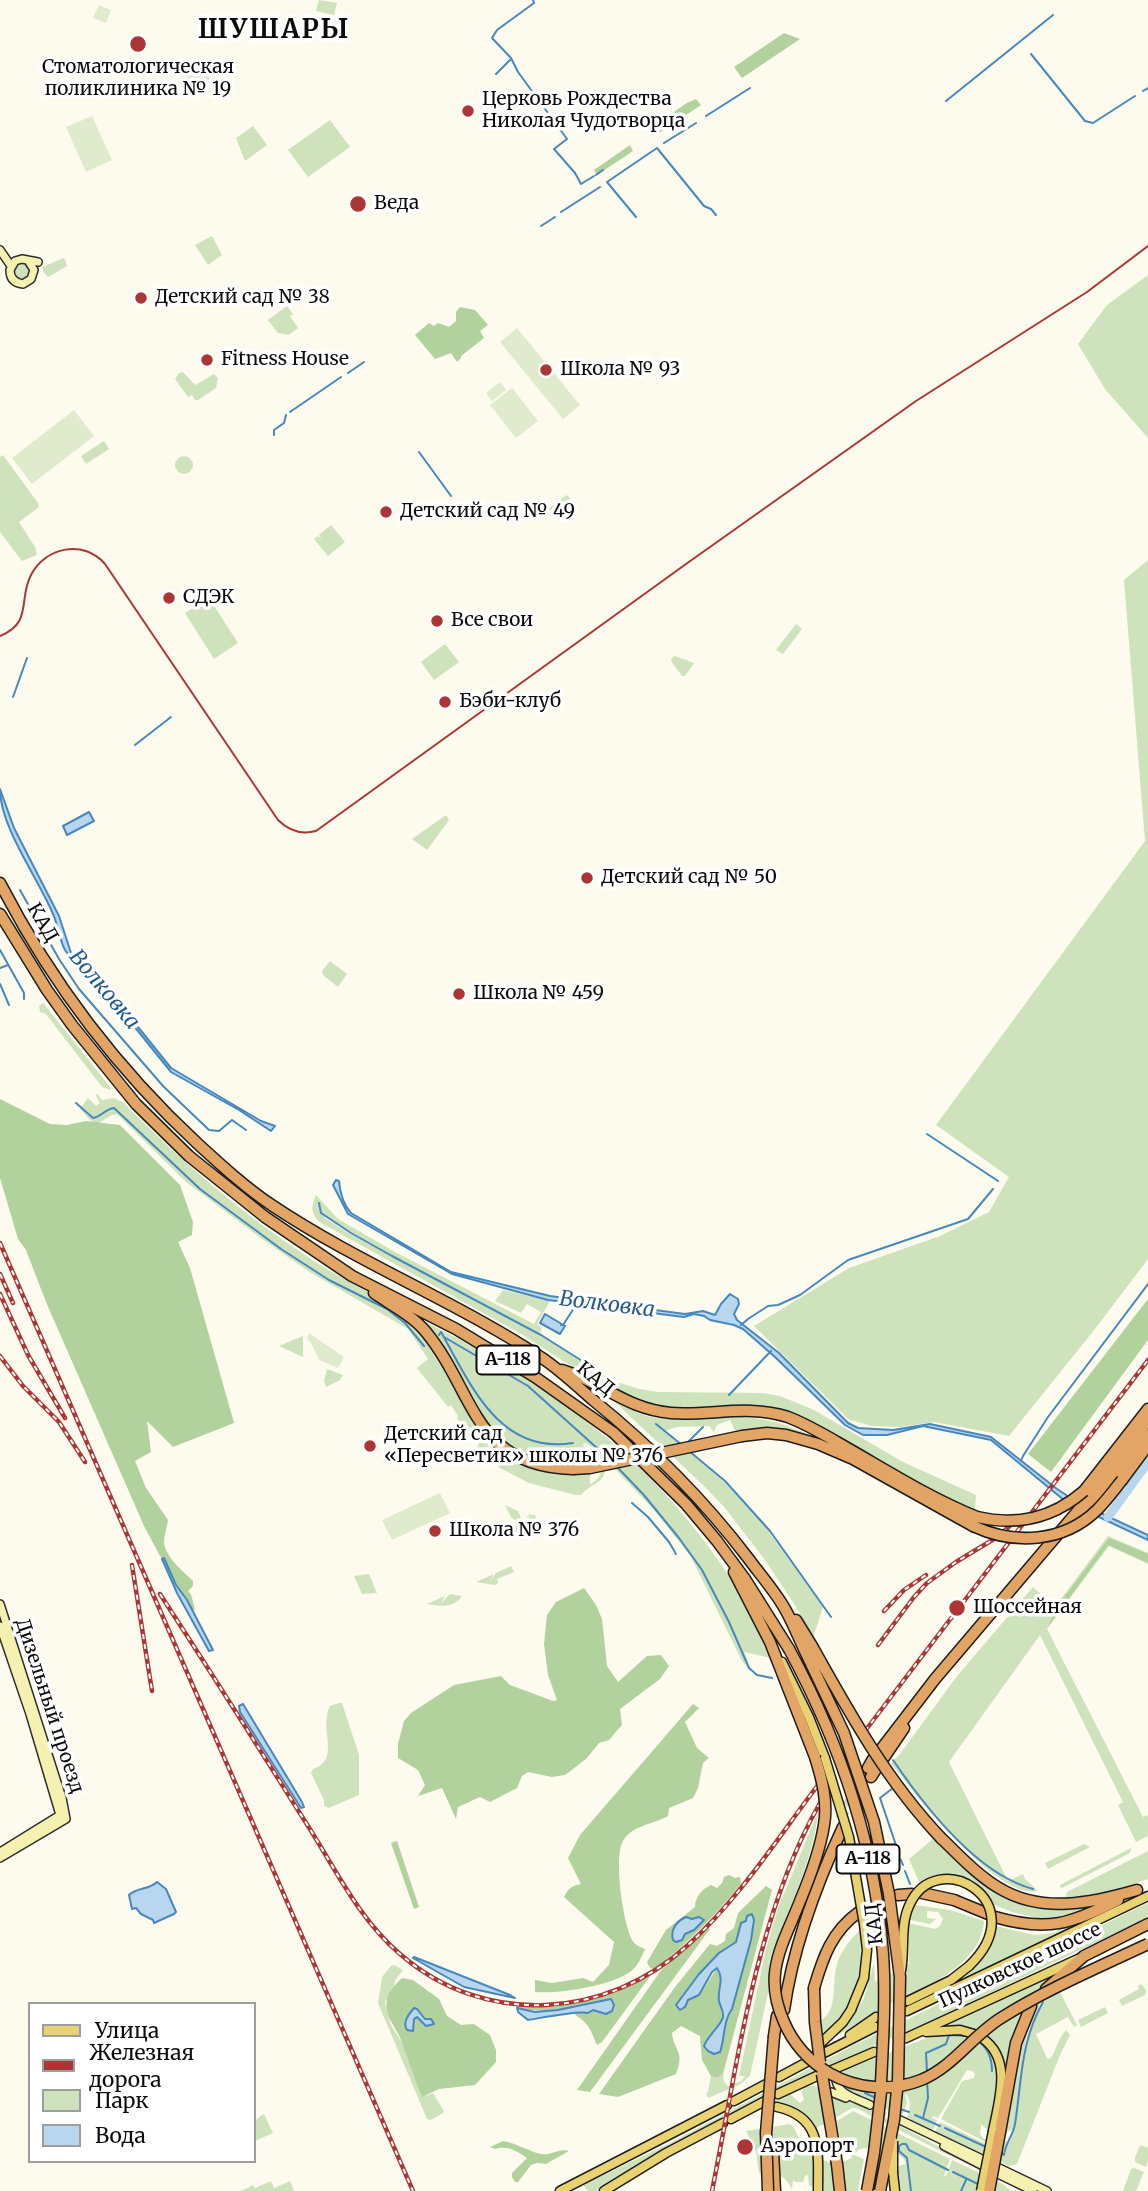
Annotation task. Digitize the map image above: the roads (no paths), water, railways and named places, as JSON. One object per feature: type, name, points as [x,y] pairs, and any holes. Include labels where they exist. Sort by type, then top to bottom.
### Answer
[{"type":"highway","name":"КАД","points":[[0,883],[35,947],[82,1016],[144,1092],[222,1166],[272,1205],[328,1240],[463,1312],[555,1368],[620,1421],[682,1479],[716,1517],[797,1620],[844,1732],[874,1822],[889,1894],[900,1977],[898,2121],[880,2191]]},
{"type":"highway","name":"КАД","points":[[0,914],[72,1025],[136,1104],[189,1156],[235,1195],[352,1276],[456,1329],[525,1370],[614,1433],[686,1504],[746,1579],[789,1649],[820,1710],[845,1774],[872,1876],[883,1954],[884,2010],[881,2087],[867,2191]]},
{"type":"highway","points":[[352,1276],[424,1329],[439,1349],[483,1427],[510,1452],[535,1464],[573,1469],[590,1468],[742,1436],[767,1433],[786,1435],[818,1444],[853,1459],[973,1521],[1000,1522],[1032,1519],[1056,1511],[1114,1473],[1148,1446]]},
{"type":"highway","points":[[555,1368],[645,1408],[670,1413],[761,1411],[788,1418],[822,1433],[996,1535],[1014,1539],[1052,1535],[1078,1525],[1097,1510],[1148,1409]]},
{"type":"highway","points":[[1114,1473],[1148,1421]]},
{"type":"highway","points":[[875,1763],[1148,1435]]},
{"type":"highway","points":[[717,1541],[776,1655],[818,1765],[825,1800],[824,1827],[815,1863],[778,1951],[775,1974],[777,2008],[800,2049],[815,2064],[843,2080],[867,2086],[891,2087],[921,2080],[939,2070],[1000,2018],[1148,1944]]},
{"type":"highway","points":[[808,1648],[878,1759],[911,1803],[941,1838],[986,1879],[1011,1895],[1052,1904],[1089,1902],[1137,1890]]},
{"type":"highway","points":[[768,2191],[766,2133],[780,2013],[802,1932],[841,1823],[814,1878],[794,1933],[780,1996]]},
{"type":"highway","points":[[898,1895],[917,1894],[954,1900],[991,1915],[1027,1925],[1052,1925],[1081,1918],[1148,1885]]},
{"type":"highway","points":[[822,2057],[815,2022],[814,1988],[827,1948],[841,1927],[859,1912]]},
{"type":"highway","name":"Пулковское шоссе","points":[[1084,1956],[1148,1924]]},
{"type":"highway","points":[[1046,1989],[1084,1956]]},
{"type":"highway","points":[[989,2191],[996,2131],[1016,2043],[1031,2006]]},
{"type":"highway","points":[[775,2191],[772,2151],[778,2034]]},
{"type":"highway","points":[[831,2073],[840,2191]]},
{"type":"main road","points":[[776,1655],[809,1717],[825,1758],[849,1837],[858,1880],[867,1950],[861,1989],[842,2022],[822,2042]]},
{"type":"main road","points":[[900,1977],[904,1956],[905,1920],[909,1906],[924,1887],[943,1879],[970,1884],[985,1900],[990,1913],[992,1927],[987,1945],[969,1966],[951,1980],[908,2001]]},
{"type":"main road","name":"Пулковское шоссе","points":[[907,2011],[1148,1896]]},
{"type":"main road","name":"Пулковское шоссе","points":[[906,2038],[1084,1956]]},
{"type":"main road","points":[[822,2057],[859,2027],[876,2022]]},
{"type":"main road","points":[[916,2034],[946,2029],[960,2030],[978,2036],[995,2050],[1002,2073],[996,2131],[981,2191]]},
{"type":"main road","points":[[778,2094],[874,2052]]},
{"type":"main road","points":[[780,2076],[805,2060]]},
{"type":"main road","points":[[563,2189],[766,2084]]},
{"type":"main road","points":[[604,2191],[666,2153],[763,2103]]},
{"type":"main road","points":[[777,2107],[799,2114],[811,2128],[817,2147],[818,2191]]},
{"type":"main road","points":[[895,2191],[893,2173],[898,2121]]},
{"type":"main road","points":[[563,2189],[578,2191]]},
{"type":"street","points":[[0,249],[13,264],[11,277],[20,284],[31,279],[31,265],[22,259],[13,264]]},
{"type":"street","name":"Дизельный проезд","points":[[0,1604],[62,1798],[63,1817]]},
{"type":"street","name":"Дизельный проезд","points":[[0,1626],[63,1817]]},
{"type":"street","points":[[0,1852],[63,1817]]},
{"type":"street","points":[[0,1858],[63,1817]]},
{"type":"street","points":[[831,2073],[838,2089],[870,2107],[831,2092]]},
{"type":"street","points":[[808,2080],[822,2089]]},
{"type":"street","points":[[898,2121],[983,2163]]},
{"type":"street","points":[[1033,2191],[996,2170],[1046,2191]]},
{"type":"water","points":[[0,789],[14,828],[59,916],[72,956],[97,976],[171,1068],[261,1121],[275,1126],[271,1131],[171,1072],[96,979],[68,954],[53,914],[13,836],[6,819]]},
{"type":"water","points":[[89,812],[94,821],[67,835],[63,826]]},
{"type":"water","name":"Волковка","points":[[336,1180],[339,1181],[342,1198],[351,1213],[451,1272],[550,1296],[685,1314],[703,1311],[715,1315],[730,1294],[738,1299],[739,1304],[734,1314],[737,1320],[779,1353],[848,1423],[858,1428],[893,1430],[930,1424],[991,1437],[1057,1489],[1077,1502],[1148,1535],[1148,1540],[1065,1501],[991,1440],[923,1426],[887,1435],[863,1435],[845,1425],[775,1357],[743,1329],[734,1325],[694,1314],[684,1317],[548,1300],[452,1274],[348,1214],[333,1185]]},
{"type":"water","points":[[545,1314],[565,1326],[560,1334],[540,1323]]},
{"type":"water","points":[[164,1558],[176,1585],[187,1600],[213,1650],[209,1651],[177,1593],[162,1559]]},
{"type":"water","points":[[243,1704],[304,1807],[301,1808],[240,1712],[239,1706]]},
{"type":"water","points":[[157,1882],[166,1889],[176,1912],[154,1923],[136,1908],[132,1909],[129,1895]]},
{"type":"water","points":[[752,1914],[754,1920],[751,1940],[720,2052],[714,2054],[704,2046],[723,2017],[719,2001],[721,1980],[717,1968],[699,1995],[688,2000],[680,2010],[676,2005],[719,1953],[736,1942],[741,1923]]},
{"type":"water","points":[[686,1917],[699,1917],[704,1920],[694,1930],[685,1934],[682,1940],[676,1942],[672,1936],[673,1929]]},
{"type":"water","points":[[414,1957],[510,1995],[515,1998],[464,1987]]},
{"type":"water","points":[[611,1999],[614,2005],[612,2011],[606,2014],[593,2010],[588,2013],[568,2013],[528,2020],[517,2008],[535,2012],[558,2010]]},
{"type":"water","points":[[414,2008],[434,2024],[426,2026],[417,2017],[414,2019],[413,2031],[407,2030],[406,2021]]},
{"type":"waterway","points":[[533,0],[534,3],[497,30],[492,38],[511,58],[518,72],[567,139],[554,149],[581,184],[594,176]]},
{"type":"waterway","points":[[946,101],[1053,15]]},
{"type":"waterway","points":[[1031,54],[1085,121],[1093,123],[1135,96]]},
{"type":"waterway","points":[[496,74],[511,59]]},
{"type":"waterway","points":[[706,116],[750,88]]},
{"type":"waterway","points":[[1143,91],[1148,88]]},
{"type":"waterway","points":[[664,143],[696,123]]},
{"type":"waterway","points":[[636,217],[607,182],[657,148],[704,206],[716,215]]},
{"type":"waterway","points":[[596,175],[603,170]]},
{"type":"waterway","points":[[561,212],[600,187]]},
{"type":"waterway","points":[[541,226],[555,217]]},
{"type":"waterway","points":[[348,373],[364,362]]},
{"type":"waterway","points":[[290,412],[341,377]]},
{"type":"waterway","points":[[274,435],[274,430],[284,423],[286,415]]},
{"type":"waterway","points":[[419,452],[451,496]]},
{"type":"waterway","points":[[13,697],[27,658]]},
{"type":"waterway","points":[[135,745],[171,717]]},
{"type":"waterway","name":"Волковка","points":[[20,890],[79,989],[163,1086],[209,1130],[219,1131],[232,1120],[246,1130]]},
{"type":"waterway","points":[[0,950],[24,993],[24,999]]},
{"type":"waterway","points":[[0,968],[8,965]]},
{"type":"waterway","points":[[0,984],[9,1005]]},
{"type":"waterway","points":[[76,1103],[93,1118],[114,1108],[200,1189],[281,1249],[329,1280],[387,1309],[405,1323],[424,1346]]},
{"type":"waterway","points":[[927,1134],[998,1181]]},
{"type":"waterway","points":[[741,1325],[768,1306],[778,1305],[800,1295],[848,1260],[968,1219],[993,1189]]},
{"type":"waterway","points":[[319,1203],[321,1213],[351,1233],[541,1335],[598,1371]]},
{"type":"waterway","points":[[1021,1461],[1048,1417],[1148,1284]]},
{"type":"waterway","name":"Волковка","points":[[561,1325],[576,1305]]},
{"type":"waterway","points":[[439,1335],[441,1332],[476,1394],[507,1427],[525,1438],[547,1444],[573,1443]]},
{"type":"waterway","points":[[444,1337],[528,1386],[608,1458]]},
{"type":"waterway","points":[[729,1395],[771,1351]]},
{"type":"waterway","points":[[656,1424],[682,1445]]},
{"type":"waterway","points":[[687,1443],[703,1427]]},
{"type":"waterway","points":[[689,1451],[725,1481],[770,1531],[831,1617]]},
{"type":"waterway","points":[[1108,1517],[1148,1462]]},
{"type":"waterway","points":[[617,1467],[643,1494],[702,1570],[749,1668],[757,1675],[772,1678]]},
{"type":"waterway","points":[[632,1503],[648,1517],[676,1554]]},
{"type":"waterway","points":[[893,1760],[937,1818],[973,1854],[1012,1881],[1033,1889]]},
{"type":"waterway","points":[[893,1788],[880,1798],[899,1854]]},
{"type":"waterway","points":[[901,1860],[903,1865]]},
{"type":"waterway","points":[[905,1871],[910,1884]]},
{"type":"waterway","points":[[1001,2153],[1004,2155],[1014,2128],[1026,2047],[1035,2017],[1043,2002]]},
{"type":"waterway","points":[[927,2072],[926,2053],[946,2044],[949,2035],[967,2036]]},
{"type":"waterway","points":[[978,2041],[989,2054],[992,2071]]},
{"type":"waterway","points":[[923,2118],[928,2098],[927,2081]]},
{"type":"waterway","points":[[865,2093],[876,2098]]},
{"type":"waterway","points":[[900,2109],[909,2112]]},
{"type":"waterway","points":[[915,2115],[940,2126]]},
{"type":"waterway","points":[[945,2128],[986,2147]]},
{"type":"waterway","points":[[911,2191],[907,2158],[899,2151],[902,2144],[948,2170]]},
{"type":"waterway","points":[[953,2172],[978,2184]]},
{"type":"waterway","points":[[961,2191],[966,2180]]},
{"type":"tunnel","points":[[840,1819],[868,1768]]},
{"type":"tunnel","points":[[859,1912],[873,1903],[898,1895]]},
{"type":"tunnel","points":[[870,2108],[900,2124]]},
{"type":"tram line","points":[[0,636],[10,631],[21,617],[27,584],[37,565],[65,550],[87,551],[96,556],[105,564],[278,820],[296,831],[316,831],[916,401],[1087,292],[1148,246]]},
{"type":"railway","points":[[0,1243],[413,2191]]},
{"type":"railway","points":[[0,1274],[13,1303]]},
{"type":"railway","points":[[0,1294],[28,1355],[65,1418]]},
{"type":"railway","points":[[0,1356],[23,1386],[59,1422],[85,1462]]},
{"type":"railway","points":[[865,1731],[1148,1360]]},
{"type":"railway","points":[[878,1645],[927,1583],[999,1536],[1018,1518]]},
{"type":"railway","points":[[132,1565],[152,1691]]},
{"type":"railway","points":[[884,1611],[904,1590],[926,1575]]},
{"type":"railway","points":[[160,1594],[360,1910],[400,1954],[433,1978],[469,1994],[507,2003],[546,2005],[584,2000],[621,1988],[656,1970],[688,1945],[724,1908],[818,1785]]},
{"type":"railway","points":[[712,2191],[740,2042],[764,1942],[779,1894],[820,1803]]},
{"type":"place","name":"Стоматологическая поликлиника № 19","points":[[138,44]]},
{"type":"place","name":"Церковь Рождества Николая Чудотворца","points":[[468,111]]},
{"type":"place","name":"Веда","points":[[358,204]]},
{"type":"place","name":"Детский сад № 38","points":[[141,298]]},
{"type":"place","name":"Fitness House","points":[[207,360]]},
{"type":"place","name":"Школа № 93","points":[[546,370]]},
{"type":"place","name":"Детский сад № 49","points":[[386,512]]},
{"type":"place","name":"СДЭК","points":[[169,598]]},
{"type":"place","name":"Все свои","points":[[437,621]]},
{"type":"place","name":"Бэби-клуб","points":[[445,702]]},
{"type":"place","name":"Детский сад № 50","points":[[587,878]]},
{"type":"place","name":"Школа № 459","points":[[459,994]]},
{"type":"place","name":"Детский сад «Пересветик» школы № 376","points":[[370,1446]]},
{"type":"place","name":"Школа № 376","points":[[435,1531]]},
{"type":"place","name":"Шоссейная","points":[[957,1608]]},
{"type":"place","name":"Аэропорт","points":[[745,2147]]},
{"type":"district","name":"ШУШАРЫ","points":[[274,31]]}]
